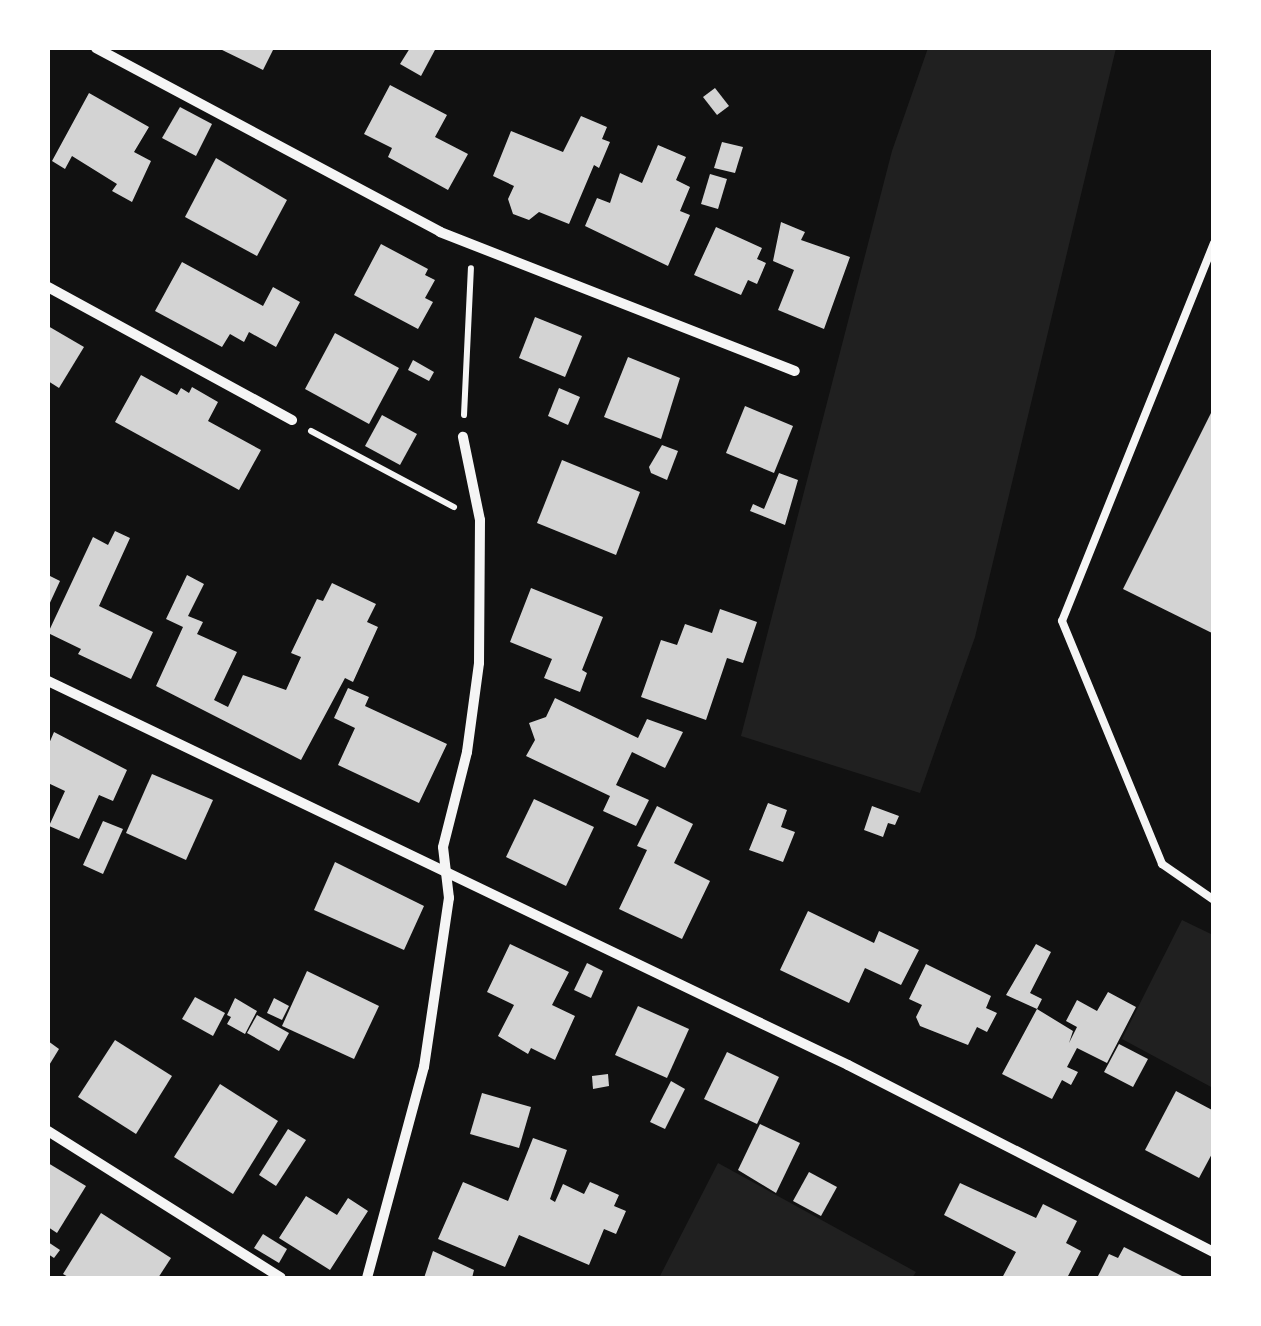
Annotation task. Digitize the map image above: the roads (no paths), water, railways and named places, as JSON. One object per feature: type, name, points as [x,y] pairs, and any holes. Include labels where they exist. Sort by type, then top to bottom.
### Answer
[{"type":"street","points":[[96,48],[440,232],[472,241],[796,371]]},
{"type":"street","points":[[48,287],[292,420]]},
{"type":"street","points":[[367,1278],[424,1067],[449,898],[443,847],[467,752],[478,663],[480,520],[463,437]]},
{"type":"street","points":[[48,680],[848,1065],[1214,1252]]},
{"type":"street","points":[[48,1130],[281,1278]]},
{"type":"lane","points":[[1214,243],[1062,621],[1162,864],[1214,900]]}]
